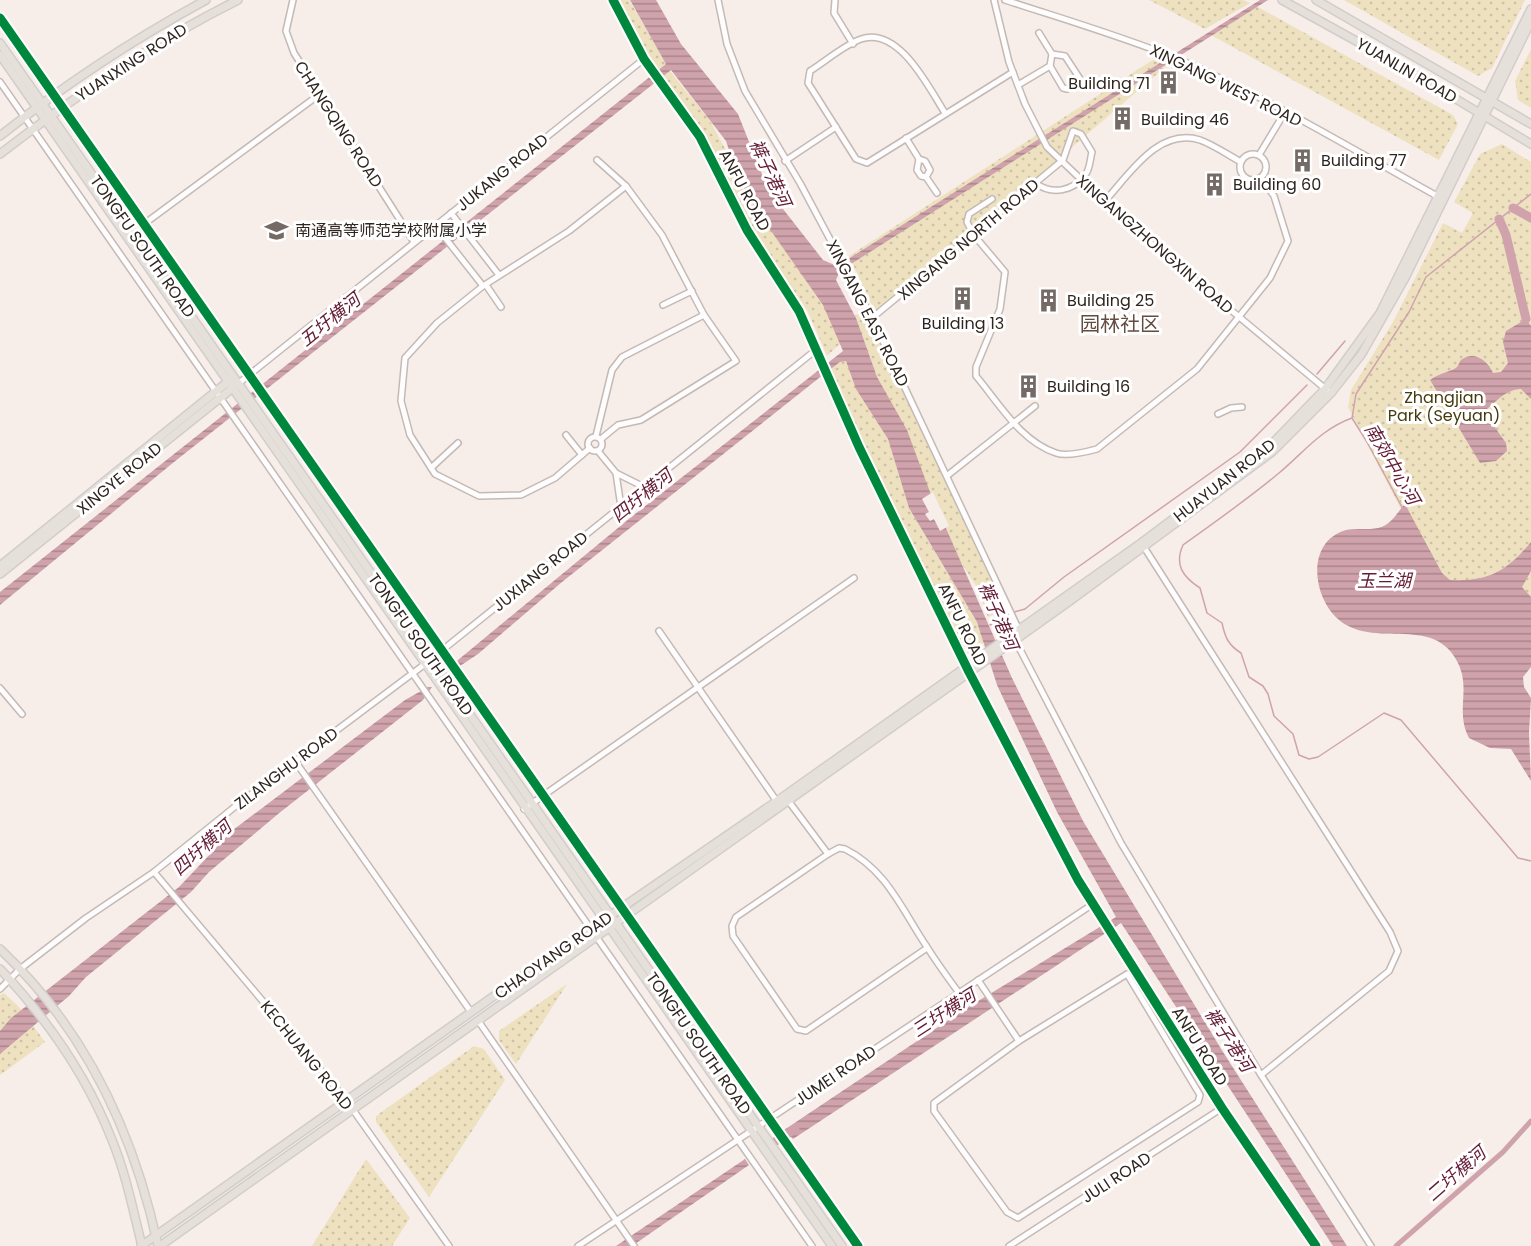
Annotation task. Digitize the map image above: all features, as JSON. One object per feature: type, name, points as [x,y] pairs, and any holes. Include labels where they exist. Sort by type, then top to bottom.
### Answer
[{"type":"main road","name":"YUANXING ROAD","points":[[0,136],[43,102],[168,21],[206,0]]},
{"type":"main road","name":"YUANXING ROAD","points":[[0,154],[51,114],[174,32],[238,0]]},
{"type":"main road","name":"YUANLIN ROAD","points":[[1282,0],[1531,144]]},
{"type":"main road","name":"YUANLIN ROAD","points":[[1316,0],[1531,124]]},
{"type":"main road","name":"HUAYUAN ROAD","points":[[1490,100],[1531,9]]},
{"type":"main road","name":"HUAYUAN ROAD","points":[[968,669],[1004,643],[1018,628],[1249,472],[1294,433],[1328,391],[1380,313],[1437,196],[1531,21]]},
{"type":"main road","name":"TONGFU SOUTH ROAD","points":[[0,43],[43,102],[244,397],[432,658],[842,1246]]},
{"type":"main road","name":"TONGFU SOUTH ROAD","points":[[0,55],[234,382]]},
{"type":"main road","name":"HUAYUAN ROAD","points":[[1328,391],[1355,364],[1387,312],[1482,115]]},
{"type":"main road","name":"XINGYE ROAD","points":[[0,574],[234,382]]},
{"type":"main road","name":"XINGYE ROAD","points":[[0,566],[217,396]]},
{"type":"main road","name":"TONGFU SOUTH ROAD","points":[[251,406],[524,809],[832,1246]]},
{"type":"main road","name":"HUAYUAN ROAD","points":[[1004,643],[1015,640],[1143,545]]},
{"type":"main road","name":"CHAOYANG ROAD","points":[[141,1246],[471,1012],[622,907],[787,798],[968,669]]},
{"type":"main road","name":"CHAOYANG ROAD","points":[[159,1246],[610,929],[778,804]]},
{"type":"main road","points":[[0,949],[57,1011],[102,1083],[123,1128],[141,1176],[159,1246]]},
{"type":"main road","points":[[0,969],[45,1020],[86,1084],[112,1140],[127,1184],[141,1246]]},
{"type":"street","name":"CHANGQING ROAD","points":[[292,0],[286,31],[294,53],[414,242]]},
{"type":"street","name":"ANFU ROAD","points":[[613,0],[644,59],[700,137],[747,230],[799,311],[859,447],[968,669],[1019,770],[1093,904],[1222,1108],[1316,1246]]},
{"type":"street","name":"XINGANG EAST ROAD","points":[[718,0],[727,44],[745,91],[847,269],[872,318],[948,475],[1018,628]]},
{"type":"street","points":[[835,0],[834,13],[853,44]]},
{"type":"street","name":"XINGANGZHONGXIN ROAD","points":[[994,0],[1013,72],[1040,136],[1047,147],[1104,202],[1328,391]]},
{"type":"street","name":"XINGANG WEST ROAD","points":[[1005,0],[1180,60],[1286,112],[1437,196]]},
{"type":"street","points":[[0,18],[858,1246]]},
{"type":"street","points":[[1039,33],[1052,54],[1050,66],[1063,88],[1068,89],[1080,79],[1065,56],[1052,54]]},
{"type":"street","points":[[945,113],[900,47],[880,40],[862,38],[810,71],[808,83],[856,159],[867,163],[1013,72]]},
{"type":"street","name":"JUKANG ROAD","points":[[234,382],[644,59]]},
{"type":"street","points":[[1018,85],[1050,66]]},
{"type":"street","points":[[0,82],[812,1246]]},
{"type":"street","points":[[144,224],[320,94]]},
{"type":"street","points":[[1259,155],[1286,112]]},
{"type":"street","points":[[785,161],[836,127]]},
{"type":"street","points":[[1035,183],[1043,189],[1058,192],[1087,174],[1092,152],[1081,134],[1073,131],[1063,160]]},
{"type":"street","points":[[1104,202],[1151,151],[1168,140],[1182,137],[1202,141],[1241,162]]},
{"type":"street","points":[[906,138],[919,159],[925,162],[930,170],[926,177]]},
{"type":"street","points":[[1259,155],[1247,156],[1241,162],[1240,170],[1244,177],[1252,180],[1261,178]]},
{"type":"street","points":[[1259,155],[1267,166],[1261,178]]},
{"type":"street","points":[[597,159],[626,186],[662,235],[704,315],[736,361],[641,420],[618,425],[599,437],[590,439],[590,448],[555,478],[521,495],[479,496],[435,474],[410,435],[401,401],[405,358],[437,323],[484,286],[568,231],[626,186]]},
{"type":"street","points":[[919,159],[917,170],[921,176],[926,177],[937,194]]},
{"type":"street","name":"XINGANG NORTH ROAD","points":[[872,318],[1063,160]]},
{"type":"street","points":[[992,199],[969,214],[967,222],[973,234],[1005,273],[1000,309],[976,367],[976,376],[1020,430],[1057,454],[1097,449],[1197,369],[1270,278],[1288,241],[1274,196],[1261,178]]},
{"type":"street","points":[[451,213],[499,275]]},
{"type":"street","points":[[435,225],[501,307]]},
{"type":"street","points":[[663,305],[692,291]]},
{"type":"street","points":[[598,451],[603,446],[599,437],[612,370],[622,357],[704,315]]},
{"type":"street","name":"JUXIANG ROAD","points":[[432,658],[817,349]]},
{"type":"street","points":[[948,475],[1035,406]]},
{"type":"street","points":[[1218,414],[1231,408],[1242,407]]},
{"type":"street","points":[[566,435],[582,455]]},
{"type":"street","points":[[431,468],[458,443]]},
{"type":"street","points":[[590,448],[598,451],[616,473],[646,488]]},
{"type":"street","points":[[616,473],[621,507]]},
{"type":"street","points":[[1143,545],[1390,932],[1398,951],[1389,971],[1261,1075]]},
{"type":"street","points":[[524,809],[854,578]]},
{"type":"street","points":[[660,631],[778,804]]},
{"type":"street","points":[[1015,640],[1121,843],[1261,1075],[1371,1246]]},
{"type":"street","name":"ZILANGHU ROAD","points":[[0,989],[11,981],[20,969],[86,918],[154,872],[295,761],[432,658]]},
{"type":"street","points":[[0,688],[22,714]]},
{"type":"street","points":[[295,761],[471,1012]]},
{"type":"street","points":[[787,798],[828,854]]},
{"type":"street","points":[[927,948],[806,1031],[797,1029],[733,936],[732,926],[736,917],[828,854],[838,848],[845,849],[878,872],[893,891],[927,948],[959,993]]},
{"type":"street","name":"KECHUANG ROAD","points":[[154,872],[346,1100],[449,1246]]},
{"type":"street","name":"JUMEI ROAD","points":[[578,1246],[1093,904]]},
{"type":"street","points":[[1126,974],[1200,1095],[1198,1102],[1018,1218],[1007,1212],[934,1111],[934,1103],[1019,1041],[1126,974]]},
{"type":"street","points":[[978,980],[1019,1041]]},
{"type":"street","points":[[479,1022],[634,1246]]},
{"type":"street","name":"JULI ROAD","points":[[1009,1246],[1222,1108]]},
{"type":"green space","points":[[620,0],[629,0],[673,75],[709,119],[747,189],[816,283],[843,341],[827,356],[808,312],[752,227],[705,134],[651,59]]},
{"type":"green space","points":[[1149,0],[1243,0],[1250,3],[1205,29]]},
{"type":"green space","points":[[1344,0],[1525,0],[1492,68],[1478,76]]},
{"type":"green space","points":[[1256,6],[1453,115],[1458,124],[1439,160],[1209,34]]},
{"type":"green space","points":[[1531,49],[1531,108],[1518,100],[1515,81]]},
{"type":"green space","points":[[1159,56],[1178,56],[977,229],[875,312],[849,256]]},
{"type":"green space","name":"Zhangjian Park (Seyuan)","points":[[1502,144],[1531,162],[1531,615],[1445,594],[1348,407],[1351,390],[1393,322],[1443,223],[1462,233],[1473,213],[1454,202],[1480,154]]},
{"type":"green space","points":[[865,310],[956,499],[1004,610],[988,617],[975,584],[940,531],[851,318]]},
{"type":"green space","points":[[848,352],[888,439],[909,508],[977,622],[984,642],[966,654],[862,444],[829,367]]},
{"type":"green space","points":[[567,984],[516,1064],[499,1040],[499,1031]]},
{"type":"green space","points":[[4,993],[19,1007],[45,1042],[0,1075],[0,995]]},
{"type":"green space","points":[[474,1046],[484,1049],[505,1080],[429,1197],[376,1122],[376,1116]]},
{"type":"green space","points":[[366,1159],[410,1218],[392,1246],[312,1246]]},
{"type":"water","points":[[630,0],[656,0],[681,44],[738,114],[761,172],[776,200],[823,260],[837,266],[1260,0],[1268,0],[840,271],[836,280],[856,318],[877,377],[907,430],[930,492],[1012,678],[1083,821],[1223,1052],[1347,1246],[1333,1246],[1121,923],[793,1139],[784,1130],[965,1009],[1116,917],[1057,812],[997,685],[977,622],[909,508],[888,439],[856,389],[846,361],[840,362],[819,378],[562,582],[478,654],[451,672],[458,660],[630,518],[843,351],[823,305],[755,208],[738,177],[726,141],[671,70],[174,462],[0,605],[0,592],[666,64]]},
{"type":"water","points":[[1526,319],[1531,326],[1531,399],[1521,389],[1510,391],[1486,410],[1486,415],[1506,443],[1507,451],[1496,461],[1480,463],[1430,380],[1455,368],[1461,360],[1471,356],[1480,358],[1488,364],[1493,373],[1501,372],[1508,363],[1503,342],[1506,331]]},
{"type":"water","name":"玉兰湖","points":[[1405,504],[1442,573],[1450,580],[1476,579],[1496,573],[1514,560],[1531,542],[1531,571],[1522,587],[1531,597],[1531,667],[1523,677],[1524,687],[1531,698],[1529,733],[1531,781],[1511,749],[1490,748],[1469,738],[1463,716],[1462,675],[1451,652],[1438,641],[1422,636],[1368,632],[1350,627],[1335,617],[1323,598],[1317,568],[1322,549],[1328,541],[1336,534],[1346,530],[1374,529],[1383,526],[1391,521]]},
{"type":"water","points":[[432,687],[423,700],[278,814],[209,872],[191,892],[86,977],[69,996],[0,1054],[0,1031],[11,1018],[179,887],[233,830],[405,700]]},
{"type":"water","points":[[745,1159],[749,1165],[632,1246],[616,1246]]},
{"type":"pier","points":[[933,492],[949,526],[940,531],[934,519],[930,521],[925,514],[929,512],[922,499]]},
{"type":"waterway","name":"南郊中心河","points":[[1403,509],[1352,418],[1356,394],[1409,312],[1426,277],[1531,194]]},
{"type":"waterway","points":[[1513,208],[1531,218]]},
{"type":"waterway","points":[[1499,219],[1506,235],[1526,319]]},
{"type":"waterway","points":[[1317,374],[1345,341]]},
{"type":"waterway","name":"裤子港河","points":[[1014,612],[1025,609],[1064,577],[1240,452],[1307,385]]},
{"type":"waterway","points":[[1352,418],[1331,428],[1267,483],[1183,545],[1179,559],[1182,570],[1200,588],[1207,613],[1222,623],[1228,640],[1241,653],[1249,677],[1263,686],[1268,694],[1274,716],[1293,734],[1299,755],[1309,759],[1318,757],[1384,713],[1401,720],[1518,858],[1531,861]]},
{"type":"waterway","name":"裤子港河","points":[[990,625],[1010,615]]},
{"type":"waterway","name":"二圩横河","points":[[1396,1246],[1503,1152],[1531,1121]]},
{"type":"waterway","name":"三圩横河","points":[[776,1141],[795,1129]]},
{"type":"cycle path","points":[[613,0],[644,59],[700,137],[747,230],[799,311],[859,447],[969,672],[1078,880],[1222,1108],[1316,1246]]},
{"type":"cycle path","points":[[0,18],[858,1246]]},
{"type":"place","name":"Building 71","points":[[1168,83]]},
{"type":"place","name":"Building 46","points":[[1123,119]]},
{"type":"place","name":"Building 77","points":[[1303,160]]},
{"type":"place","name":"Building 60","points":[[1215,184]]},
{"type":"place","name":"南通高等师范学校附属小学","points":[[277,230]]},
{"type":"place","name":"Building 13","points":[[963,298]]},
{"type":"place","name":"Building 25","points":[[1049,300]]},
{"type":"place","name":"Building 16","points":[[1029,386]]},
{"type":"district","name":"园林社区","points":[[1120,324]]},
{"type":"water label","name":"五圩横河","points":[[330,320]]},
{"type":"water label","name":"四圩横河","points":[[642,496]]},
{"type":"water label","name":"四圩横河","points":[[202,848]]}]
